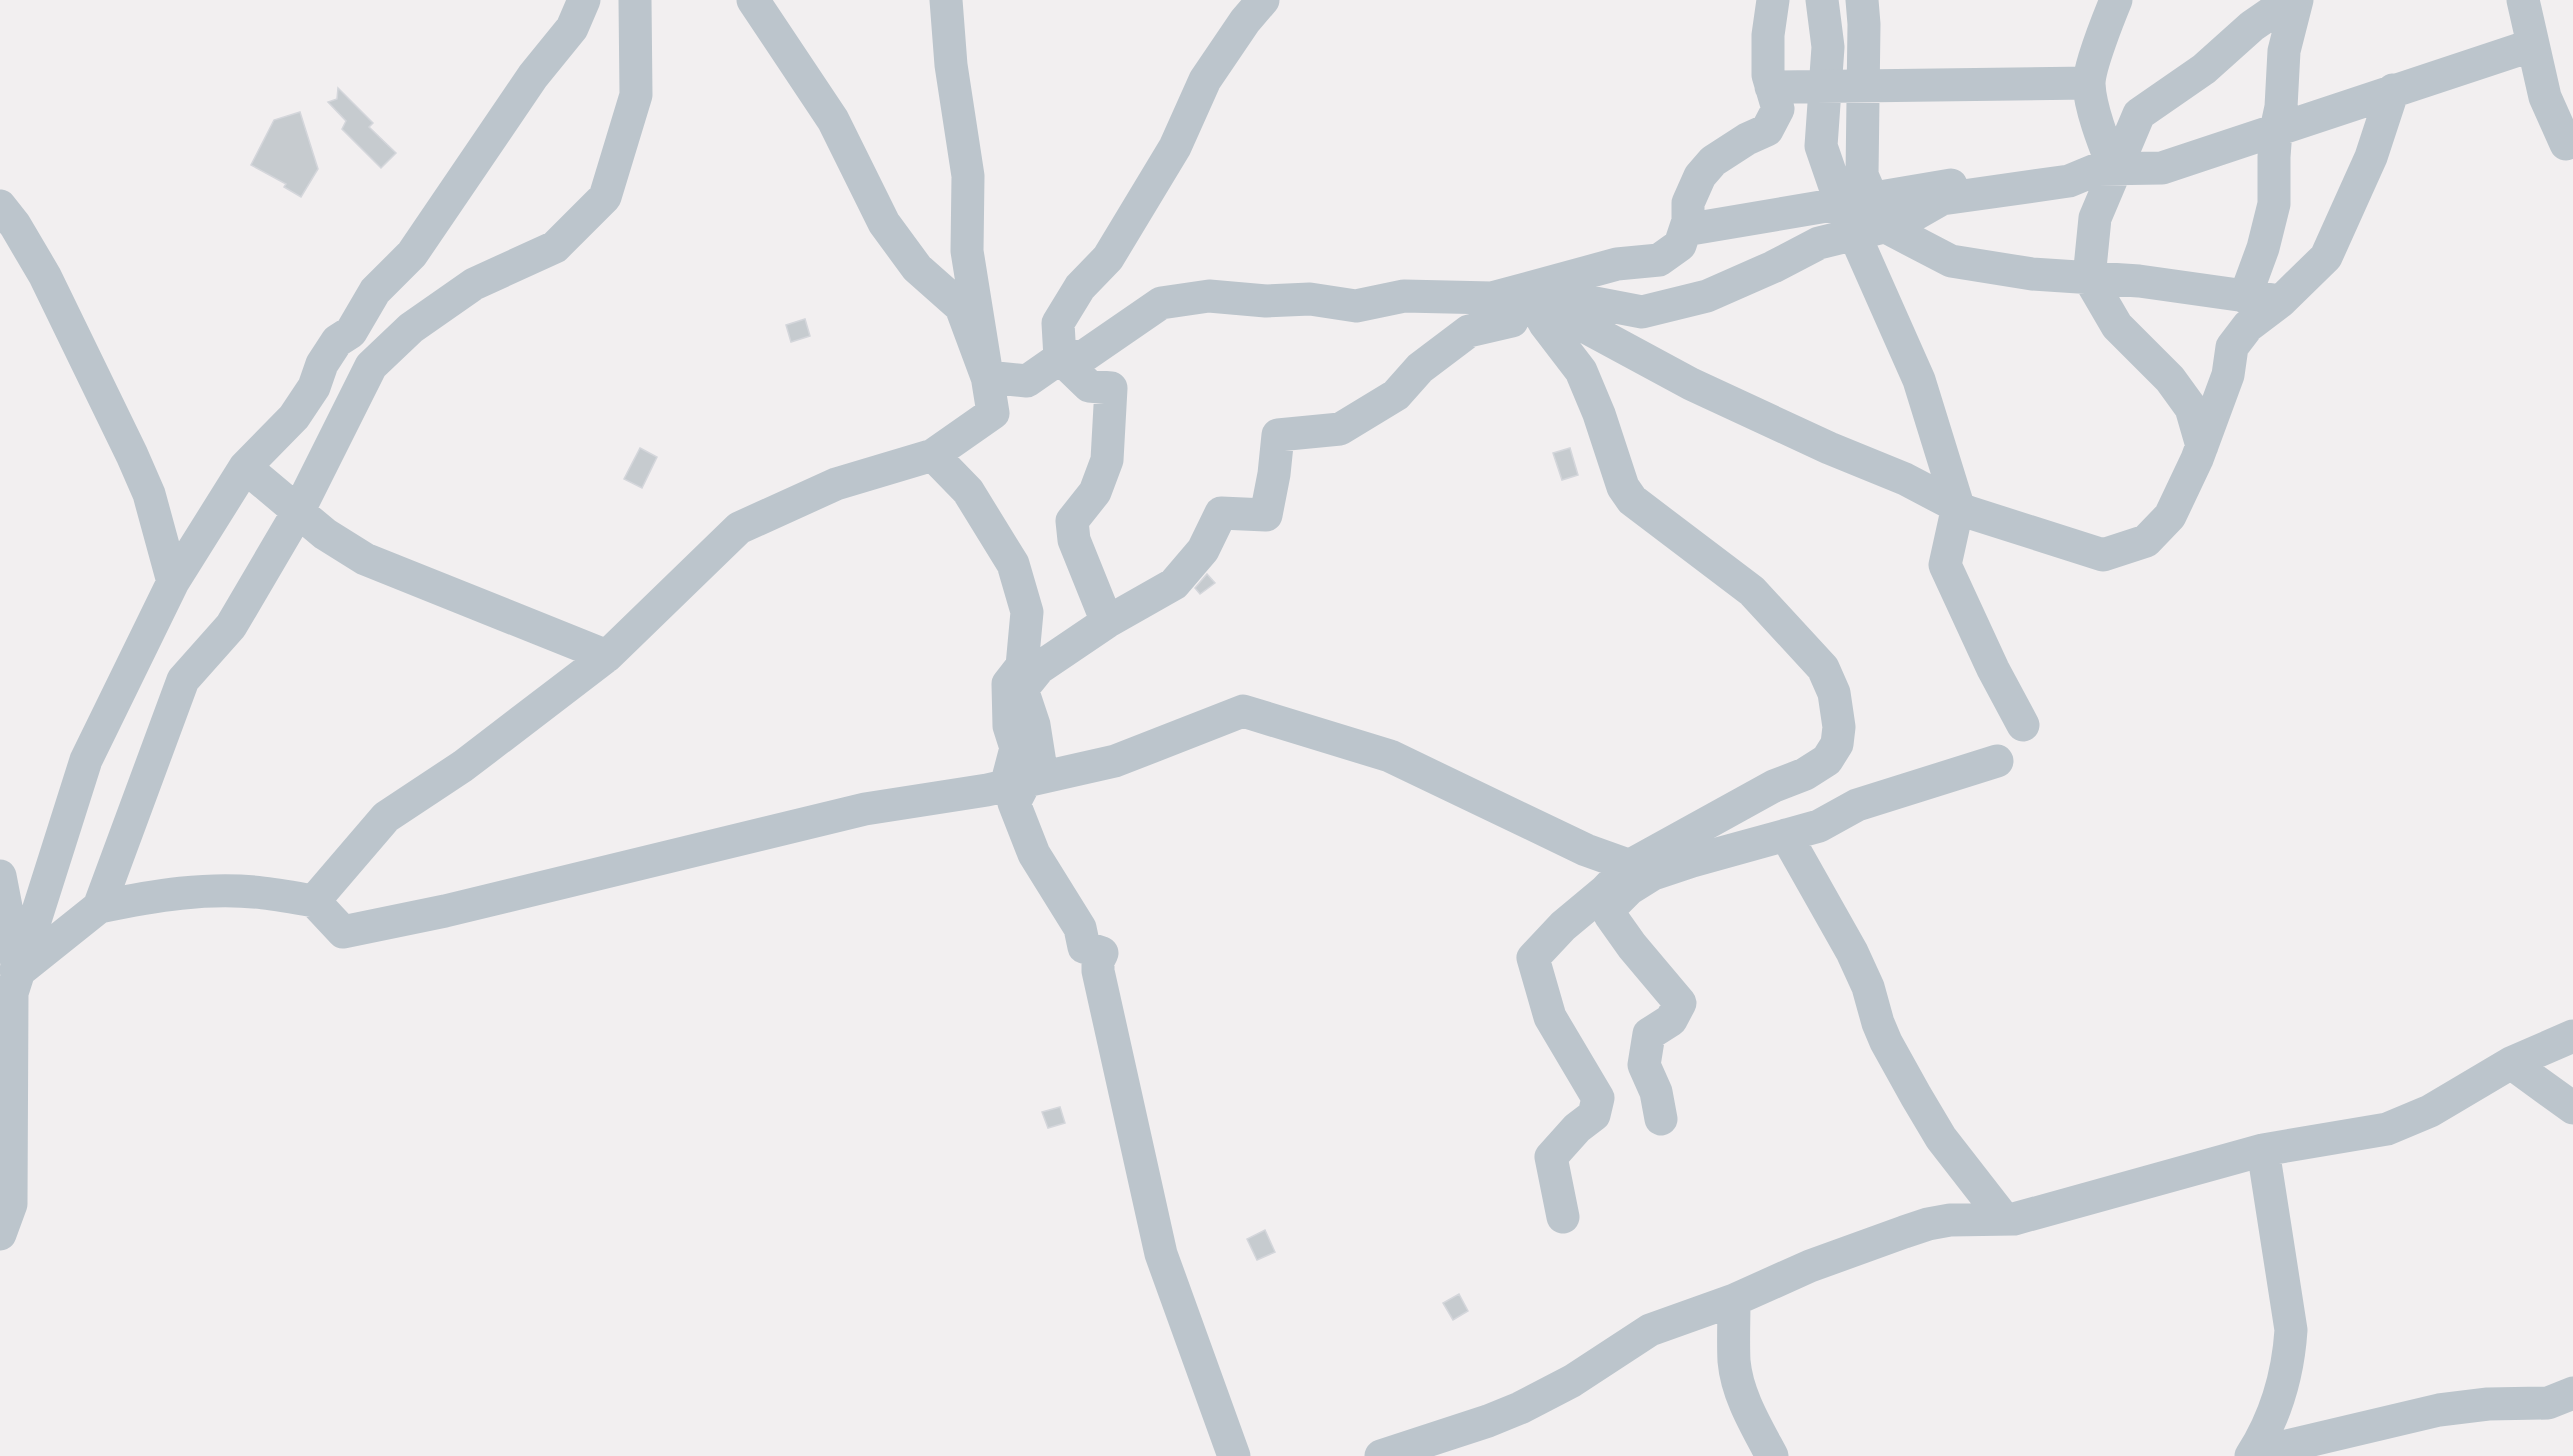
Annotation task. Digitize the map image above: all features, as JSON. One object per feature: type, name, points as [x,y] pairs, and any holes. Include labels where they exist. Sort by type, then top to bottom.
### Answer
[{"type":"street","points":[[9,969],[86,760],[173,582],[245,467],[294,417],[314,387],[322,364],[337,341],[351,332],[375,291],[412,254],[533,76],[572,28],[584,0]]},
{"type":"street","points":[[99,907],[183,681],[231,626],[298,512],[371,366],[411,328],[474,284],[555,248],[605,197],[636,95],[635,0]]},
{"type":"street","points":[[753,0],[833,120],[884,223],[917,268],[961,308],[987,377]]},
{"type":"street","points":[[314,901],[386,817],[463,766],[607,656],[739,528],[836,484],[933,454],[993,412],[967,251],[968,176],[951,65],[946,0]]},
{"type":"street","points":[[1107,622],[1074,540],[1072,521],[1095,492],[1107,460],[1111,388],[1089,386],[1060,358],[1058,323],[1080,287],[1108,258],[1174,147],[1205,80],[1245,21],[1263,0]]},
{"type":"street","points":[[1016,784],[1040,763],[1034,725],[1022,689],[1039,668],[1107,622],[1174,584],[1203,550],[1221,513],[1266,515],[1274,474],[1278,435],[1340,429],[1396,395],[1420,368],[1469,331],[1512,321],[1528,293],[1556,279],[1617,264],[1659,260],[1680,245],[1688,221],[1688,203],[1700,176],[1713,161],[1747,139],[1767,130],[1778,109],[1768,75],[1768,35],[1773,0]]},
{"type":"street","points":[[1822,0],[1828,47],[1821,146],[1863,216],[1919,380],[1958,506],[1945,565],[1993,669],[2023,725]]},
{"type":"street","points":[[1862,0],[1863,216]]},
{"type":"street","points":[[2106,169],[2102,139],[2089,83],[2116,0]]},
{"type":"street","points":[[2202,446],[2191,408],[2170,379],[2117,326],[2089,278],[2095,218],[2106,169],[2139,114],[2204,69],[2252,26],[2290,0]]},
{"type":"street","points":[[2245,297],[2263,248],[2274,204],[2276,130],[2281,107],[2283,51],[2297,0]]},
{"type":"street","points":[[2523,0],[2545,97],[2566,144]]},
{"type":"street","points":[[1685,230],[1863,216],[1900,223],[1942,200],[2069,181],[2106,169],[2162,168],[2533,45]]},
{"type":"street","points":[[1772,87],[2089,83]]},
{"type":"street","points":[[1528,293],[1691,384],[1829,448],[1905,479],[1968,512],[2103,555],[2146,542],[2170,516],[2202,446],[2228,375],[2232,347],[2248,326],[2281,301],[2326,257],[2371,157],[2394,90]]},
{"type":"street","points":[[0,206],[15,225],[45,276],[132,455],[148,494],[173,582]]},
{"type":"street","points":[[987,377],[1027,381],[1060,358],[1084,356],[1161,303],[1209,296],[1266,301],[1310,299],[1356,306],[1404,296],[1492,298],[1528,293],[1642,312],[1707,296],[1773,267],[1863,216]]},
{"type":"street","points":[[1863,216],[1951,261],[2032,274],[2139,281],[2281,301]]},
{"type":"street","points":[[1528,293],[1545,324],[1581,371],[1599,414],[1623,487],[1632,500],[1752,591],[1823,668],[1834,693],[1839,727],[1837,744],[1827,760],[1805,774],[1774,786],[1605,891],[1563,926],[1533,958],[1550,1017],[1598,1098],[1594,1115],[1577,1128],[1551,1157],[1563,1218]]},
{"type":"street","points":[[933,454],[968,491],[1013,564],[1027,612],[1022,666],[1008,684],[1009,726],[1016,748],[1014,803],[1034,854],[1080,928],[1084,947],[1102,953],[1098,961],[1098,972],[1161,1254],[1234,1456]]},
{"type":"street","points":[[245,467],[326,534],[365,559],[607,656]]},
{"type":"street","points":[[9,969],[99,907],[151,896],[220,891],[262,892],[314,901],[343,932],[445,911],[865,809],[1016,784],[1115,760],[1244,711],[1389,756],[1586,850],[1641,870],[1692,861],[1819,826],[1857,806],[1997,761]]},
{"type":"street","points":[[1786,835],[1852,952],[1869,987],[1878,1023],[1886,1042],[1916,1096],[1941,1138],[2004,1220]]},
{"type":"street","points":[[1641,870],[1614,903],[1610,915],[1632,946],[1680,1003],[1671,1020],[1648,1034],[1644,1065],[1656,1092],[1661,1119]]},
{"type":"street","points":[[0,876],[12,993],[10,1204],[0,1234]]},
{"type":"street","points":[[1381,1456],[1488,1421],[1520,1408],[1572,1381],[1650,1330],[1734,1300],[1810,1266],[1928,1224],[1972,1219],[2014,1219],[2263,1150],[2387,1129],[2430,1111],[2511,1063],[2573,1036]]},
{"type":"street","points":[[2511,1063],[2573,1108]]},
{"type":"street","points":[[2252,1455],[2278,1406],[2289,1359],[2291,1330],[2263,1150]]},
{"type":"street","points":[[1734,1300],[1734,1362],[1740,1389],[1772,1456]]},
{"type":"street","points":[[2252,1455],[2439,1410],[2487,1404],[2547,1403],[2573,1393]]},
{"type":"building","points":[[338,88],[373,123],[369,127],[396,153],[381,168],[342,129],[346,121],[328,102],[337,99]]},
{"type":"building","points":[[300,112],[318,169],[301,197],[284,187],[286,184],[251,165],[274,120]]},
{"type":"building","points":[[805,319],[810,336],[791,342],[786,325]]},
{"type":"building","points":[[640,448],[657,457],[642,488],[624,479]]},
{"type":"building","points":[[1570,448],[1578,475],[1562,480],[1553,453]]},
{"type":"building","points":[[1207,574],[1215,583],[1200,594],[1195,588]]},
{"type":"building","points":[[1060,1107],[1065,1123],[1048,1128],[1042,1112]]},
{"type":"building","points":[[1265,1230],[1275,1252],[1257,1260],[1247,1239]]},
{"type":"building","points":[[1459,1294],[1468,1311],[1453,1320],[1443,1303]]}]
